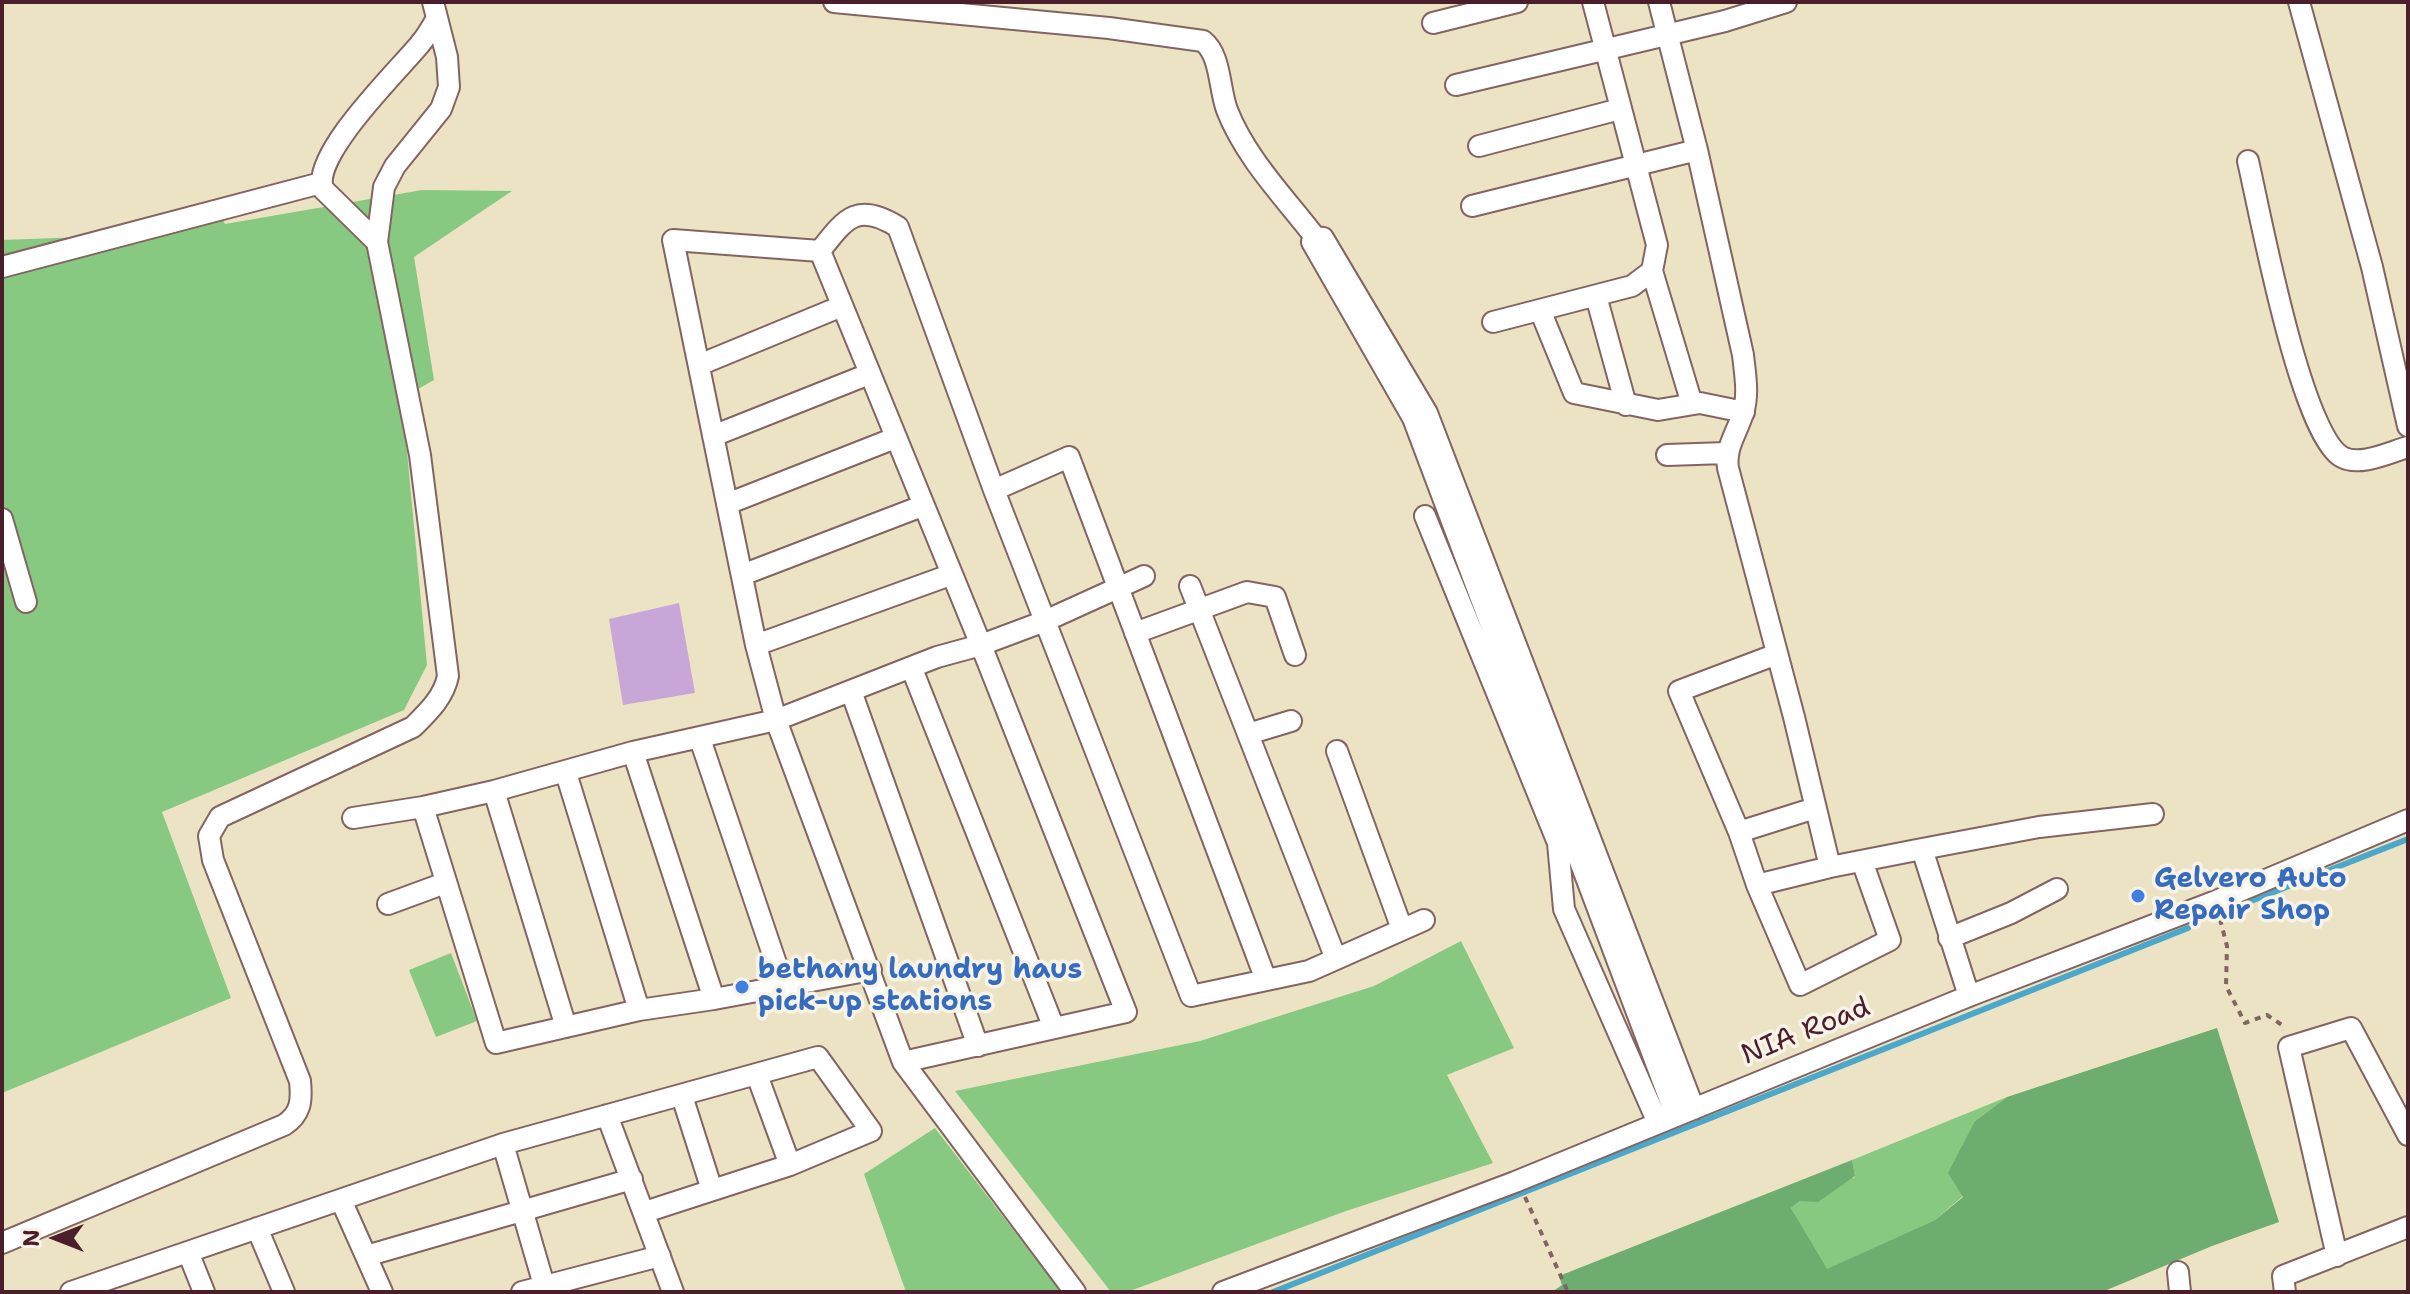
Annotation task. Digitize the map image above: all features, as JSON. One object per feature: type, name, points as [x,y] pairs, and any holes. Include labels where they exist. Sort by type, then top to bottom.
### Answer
[{"type":"street","points":[[834,2],[1109,28],[1203,41],[1212,51],[1227,109],[1235,125],[1252,154],[1315,237],[1312,242],[1413,418],[1504,638],[1600,890],[1676,1116]]},
{"type":"street","points":[[1433,23],[1517,2]]},
{"type":"street","points":[[1593,2],[1657,245],[1652,271],[1692,404]]},
{"type":"street","points":[[1659,2],[1697,150],[1743,355],[1747,387],[1744,412],[1726,453],[1830,867]]},
{"type":"street","points":[[1456,85],[1667,34],[1723,12],[1786,2]]},
{"type":"street","points":[[2299,2],[2372,267],[2408,426]]},
{"type":"street","points":[[377,242],[328,195],[321,183],[326,161],[368,102],[420,44],[435,10]]},
{"type":"street","points":[[2,1243],[284,1125],[294,1119],[301,1107],[300,1081],[213,860],[209,836],[220,817],[413,727],[437,702],[447,684],[420,455],[377,242],[384,187],[395,166],[441,109],[449,87],[447,57],[435,10]]},
{"type":"street","points":[[1479,146],[1620,109]]},
{"type":"street","points":[[1472,206],[1697,150]]},
{"type":"street","points":[[2248,161],[2297,373],[2326,438],[2342,457],[2352,460],[2367,459],[2408,447]]},
{"type":"street","points":[[2,267],[321,183]]},
{"type":"street","points":[[820,251],[843,221],[857,215],[883,218],[898,227],[994,490],[1191,996],[1309,971],[1424,920]]},
{"type":"street","points":[[820,251],[673,240],[756,645],[776,720],[903,1062],[1075,1292]]},
{"type":"street","points":[[820,251],[1126,1012],[903,1062]]},
{"type":"street","points":[[1493,322],[1632,286],[1652,271]]},
{"type":"street","points":[[1596,296],[1626,405]]},
{"type":"street","points":[[699,365],[842,306]]},
{"type":"street","points":[[1540,310],[1574,393],[1658,410],[1700,403],[1744,412]]},
{"type":"street","points":[[713,436],[869,374]]},
{"type":"street","points":[[727,504],[895,438]]},
{"type":"street","points":[[1667,455],[1726,453]]},
{"type":"street","points":[[994,490],[1069,457],[1266,980]]},
{"type":"street","points":[[742,575],[922,506]]},
{"type":"street","points":[[1425,516],[1558,843],[1564,909],[1676,1116]]},
{"type":"street","points":[[2,519],[26,602]]},
{"type":"street","points":[[756,645],[950,575]]},
{"type":"street","points":[[353,818],[494,791],[633,752],[776,720],[937,657],[981,645],[1045,621],[1144,576]]},
{"type":"street","points":[[1190,586],[1336,959]]},
{"type":"street","points":[[1135,633],[1247,592],[1275,597],[1295,655]]},
{"type":"street","points":[[1777,654],[1679,691],[1800,985],[1890,940],[1862,861]]},
{"type":"street","points":[[912,669],[1054,1028]]},
{"type":"street","points":[[851,691],[978,1046]]},
{"type":"street","points":[[1248,734],[1291,721]]},
{"type":"street","points":[[700,739],[784,987]]},
{"type":"street","points":[[1337,751],[1402,929]]},
{"type":"street","points":[[633,752],[714,999]]},
{"type":"street","points":[[566,773],[639,1010]]},
{"type":"street","points":[[494,791],[566,1027]]},
{"type":"street","points":[[423,807],[496,1043],[639,1010],[871,970]]},
{"type":"street","points":[[1739,832],[1815,808]]},
{"type":"street","points":[[1757,885],[1830,867],[2039,827],[2153,814]]},
{"type":"street","name":"NIA Road","points":[[1223,1292],[1515,1182],[1969,996],[2216,901],[2408,820]]},
{"type":"street","points":[[1922,849],[1969,996]]},
{"type":"street","points":[[388,904],[445,883]]},
{"type":"street","points":[[1949,938],[2011,913],[2057,889]]},
{"type":"street","points":[[2337,1256],[2289,1047],[2351,1028],[2408,1135]]},
{"type":"street","points":[[71,1292],[118,1284],[188,1252],[503,1144],[818,1057],[871,1131],[790,1165],[645,1212]]},
{"type":"street","points":[[757,1075],[790,1165]]},
{"type":"street","points":[[682,1096],[712,1190]]},
{"type":"street","points":[[607,1115],[673,1292]]},
{"type":"street","points":[[503,1144],[546,1289]]},
{"type":"street","points":[[366,1256],[632,1179]]},
{"type":"street","points":[[341,1200],[382,1292]]},
{"type":"street","points":[[2285,1292],[2283,1276],[2408,1227]]},
{"type":"street","points":[[257,1228],[284,1292]]},
{"type":"street","points":[[188,1252],[204,1292]]},
{"type":"street","points":[[522,1292],[546,1289],[660,1256]]},
{"type":"path","points":[[2216,901],[2227,946],[2226,986],[2245,1023],[2267,1015],[2282,1025],[2289,1047]]},
{"type":"path","points":[[1523,1192],[1568,1292]]},
{"type":"green space","points":[[422,190],[512,191],[414,257],[434,380],[402,398],[427,665],[404,710],[162,812],[231,998],[2,1093],[2,240],[138,235],[214,201],[225,224]]},
{"type":"green space","points":[[1461,941],[1514,1048],[1447,1075],[1493,1163],[1346,1211],[1127,1292],[1111,1292],[955,1091],[1200,1041],[1374,986]]},
{"type":"green space","points":[[451,953],[477,1021],[436,1037],[409,970]]},
{"type":"green space","points":[[2217,1028],[2279,1222],[2102,1292],[1552,1292],[1562,1285],[1559,1276],[1852,1160],[1855,1176],[1818,1202],[1800,1201],[1791,1208],[1827,1269],[1935,1220],[1963,1197],[1948,1173],[1975,1121],[2007,1097]]},
{"type":"green space","points":[[2007,1097],[1975,1121],[1963,1196],[1935,1220],[1826,1270],[1791,1208],[1855,1177],[1852,1160]]},
{"type":"green space","points":[[935,1128],[1061,1292],[906,1292],[864,1174]]},
{"type":"building","points":[[679,603],[695,693],[623,705],[609,619]]},
{"type":"waterway","points":[[2251,901],[2408,839]]},
{"type":"waterway","points":[[1273,1292],[2188,928]]},
{"type":"place","name":"Gelvero Auto Repair Shop","points":[[2138,896]]},
{"type":"place","name":"bethany laundry haus pick-up stations","points":[[742,987]]}]
